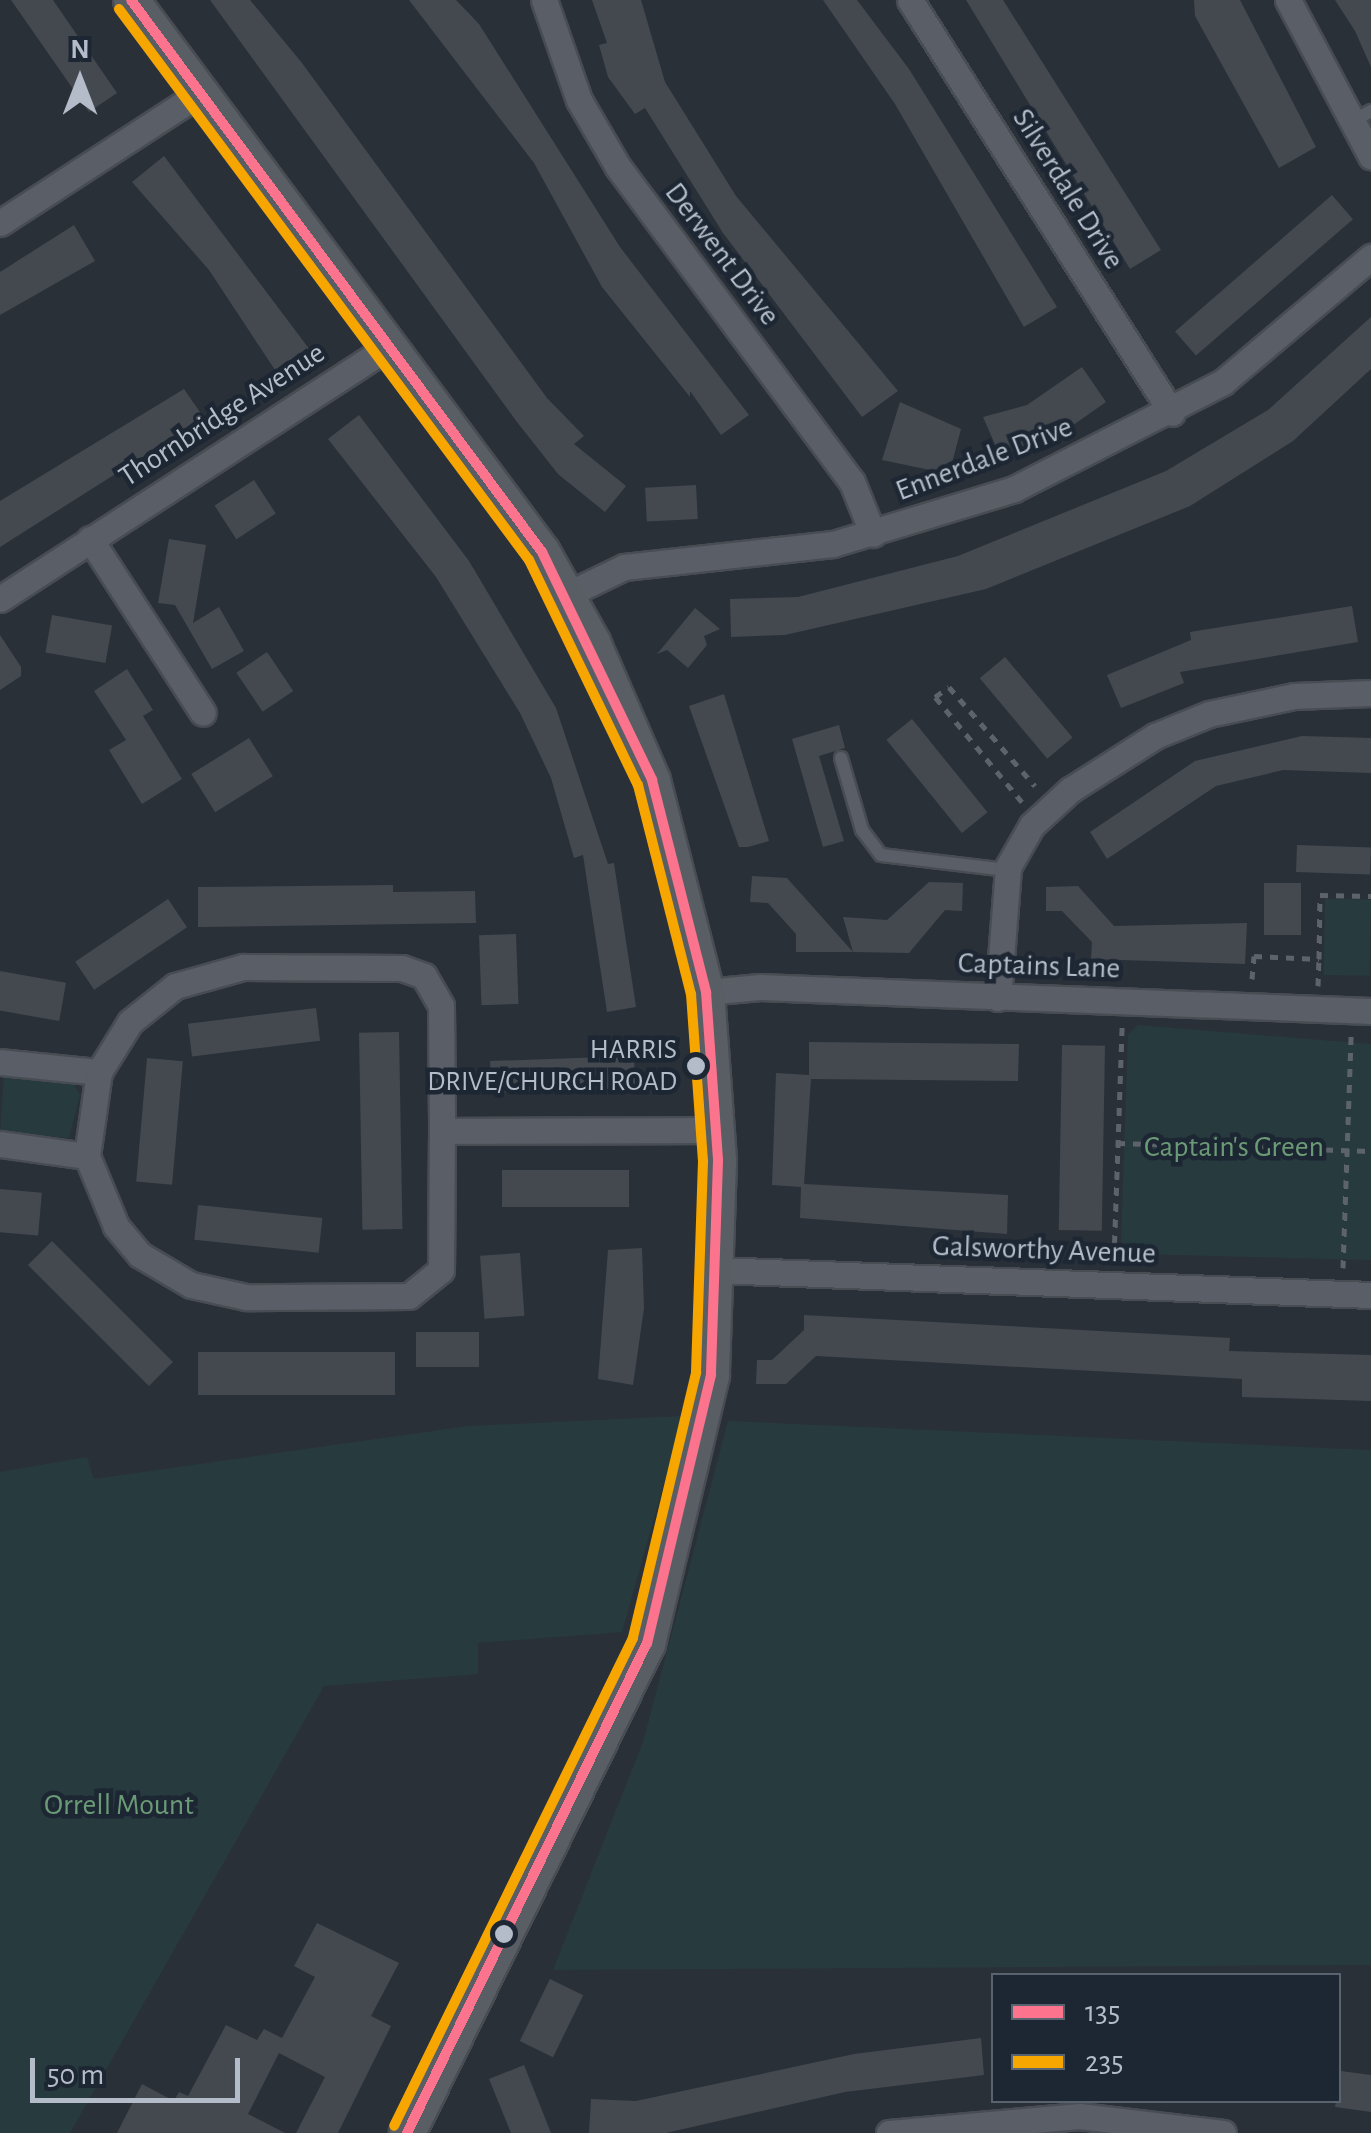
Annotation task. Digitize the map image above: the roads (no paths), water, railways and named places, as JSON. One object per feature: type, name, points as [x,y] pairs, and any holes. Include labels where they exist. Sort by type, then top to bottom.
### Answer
[{"type":"street","points":[[131,0],[390,346],[566,595],[631,725],[672,838],[706,992],[717,1130],[715,1270],[706,1414],[647,1643],[407,2133]]},
{"type":"street","name":"Derwent Drive","points":[[544,0],[579,100],[618,167],[852,482],[873,534]]},
{"type":"street","name":"Silverdale Drive","points":[[910,0],[1172,412]]},
{"type":"street","points":[[1288,0],[1362,116],[1371,156]]},
{"type":"street","points":[[0,223],[200,93]]},
{"type":"street","name":"Ennerdale Drive","points":[[566,595],[624,566],[766,555],[873,534],[1014,489],[1172,412],[1252,360],[1371,256]]},
{"type":"street","name":"Thornbridge Avenue","points":[[0,598],[390,346]]},
{"type":"street","points":[[90,539],[202,712]]},
{"type":"street","points":[[998,998],[1007,870],[1044,812],[1125,752],[1209,714],[1294,696],[1371,694]]},
{"type":"street","points":[[402,968],[424,976],[439,994],[442,1132],[441,1270],[409,1296],[246,1297],[191,1286],[140,1255],[116,1226],[87,1156],[99,1072],[140,1013],[209,972],[402,968]]},
{"type":"street","name":"Captains Lane","points":[[706,992],[760,987],[1362,1011]]},
{"type":"street","points":[[0,1062],[99,1072]]},
{"type":"street","points":[[442,1132],[717,1130]]},
{"type":"street","points":[[0,1144],[87,1156]]},
{"type":"street","name":"Galsworthy Avenue","points":[[715,1270],[1371,1295]]},
{"type":"street","points":[[889,2133],[1078,2116],[1223,2133]]},
{"type":"lane","points":[[841,758],[862,830],[880,855],[1007,870]]},
{"type":"place","name":"HARRIS DRIVE/CHURCH ROAD","points":[[696,1066]]},
{"type":"park label","name":"Captain's Green","points":[[1234,1147]]},
{"type":"park label","name":"Orrell Mount","points":[[119,1805]]}]
